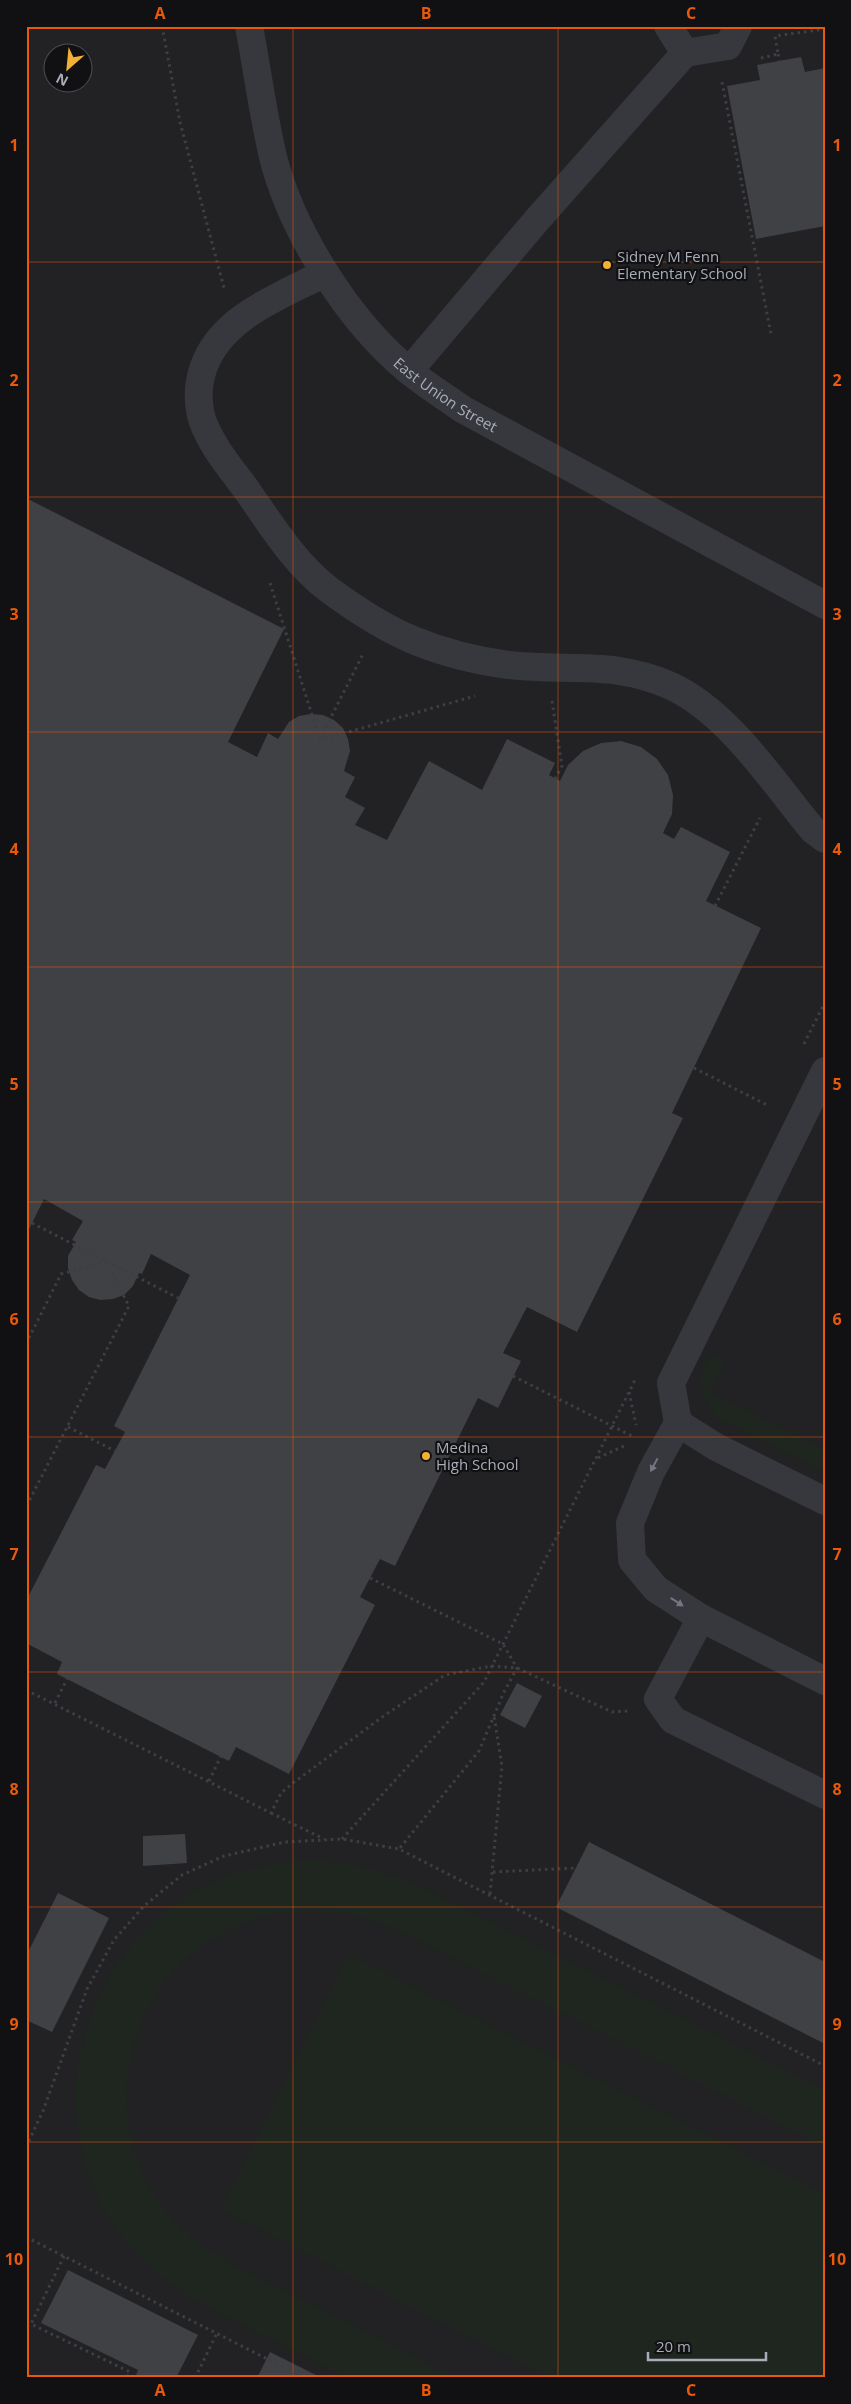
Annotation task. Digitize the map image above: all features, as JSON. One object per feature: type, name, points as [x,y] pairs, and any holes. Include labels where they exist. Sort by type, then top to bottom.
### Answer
[{"type":"street","name":"East Union Street","points":[[249,26],[274,158],[296,221],[325,273],[365,328],[409,371],[462,409],[825,605]]},
{"type":"street","points":[[668,26],[685,53]]},
{"type":"street","points":[[409,371],[536,220],[685,53],[728,46],[738,26]]},
{"type":"street","points":[[325,273],[259,307],[225,332],[203,369],[198,399],[204,426],[220,453],[296,558],[327,588],[371,620],[414,640],[463,656],[510,665],[601,667],[637,673],[673,687],[706,709],[736,736],[819,835]]},
{"type":"street","points":[[825,1071],[671,1383],[678,1423],[651,1472],[630,1522],[632,1560],[656,1589],[701,1618],[825,1681]]},
{"type":"street","points":[[678,1423],[716,1448],[825,1502]]},
{"type":"street","points":[[701,1618],[658,1700],[673,1720],[825,1795]]},
{"type":"path","points":[[162,26],[180,122],[226,292]]},
{"type":"path","points":[[779,61],[775,36],[825,29]]},
{"type":"path","points":[[715,48],[771,334]]},
{"type":"path","points":[[753,59],[778,54]]},
{"type":"path","points":[[276,585],[268,578],[320,740]]},
{"type":"path","points":[[355,649],[372,657]]},
{"type":"path","points":[[320,740],[364,654]]},
{"type":"path","points":[[320,740],[480,694]]},
{"type":"path","points":[[551,695],[562,766],[555,779]]},
{"type":"path","points":[[715,906],[761,815],[767,821]]},
{"type":"path","points":[[694,1068],[771,1107]]},
{"type":"path","points":[[32,1223],[178,1298]]},
{"type":"path","points":[[26,1344],[61,1274],[106,1262]]},
{"type":"path","points":[[26,1507],[129,1306],[106,1262]]},
{"type":"path","points":[[513,1376],[639,1439]]},
{"type":"path","points":[[342,1840],[484,1682],[630,1390],[637,1431]]},
{"type":"path","points":[[68,1427],[115,1451]]},
{"type":"path","points":[[596,1459],[631,1443]]},
{"type":"path","points":[[370,1578],[503,1644],[517,1668]]},
{"type":"path","points":[[271,1813],[281,1793],[398,1706],[445,1675],[491,1666],[517,1668],[612,1712],[623,1712],[658,1700]]},
{"type":"path","points":[[399,1849],[479,1751],[517,1668]]},
{"type":"path","points":[[55,1703],[67,1679]]},
{"type":"path","points":[[26,1690],[326,1840]]},
{"type":"path","points":[[490,1894],[502,1766],[494,1715]]},
{"type":"path","points":[[209,1781],[221,1756]]},
{"type":"path","points":[[26,2147],[42,2111],[87,1989],[114,1940],[144,1906],[182,1875],[224,1856],[285,1842],[342,1840],[399,1849],[825,2066]]},
{"type":"path","points":[[492,1872],[576,1868]]},
{"type":"path","points":[[26,2237],[305,2378]]},
{"type":"path","points":[[64,2256],[31,2324],[130,2372],[127,2378]]},
{"type":"path","points":[[195,2378],[217,2333]]},
{"type":"shaded area","name":"Medina High School","points":[[26,26],[825,26],[825,2378],[26,2378]]},
{"type":"shaded area","points":[[714,1355],[720,1355],[725,1363],[710,1392],[825,1450],[825,1472],[723,1421],[716,1415],[705,1399],[701,1379],[707,1362]]},
{"type":"shaded area","points":[[311,1860],[366,1868],[418,1885],[825,2090],[825,2146],[396,1930],[355,1916],[323,1910],[285,1912],[259,1918],[211,1940],[181,1964],[157,1993],[140,2027],[130,2062],[126,2100],[131,2137],[142,2173],[162,2206],[176,2223],[201,2244],[228,2262],[457,2378],[346,2377],[201,2303],[166,2280],[135,2252],[121,2236],[95,2190],[80,2142],[76,2092],[82,2043],[99,1996],[125,1954],[159,1917],[202,1887],[241,1871],[269,1865]]},
{"type":"shaded area","points":[[349,1954],[825,2194],[825,2378],[551,2378],[220,2210]]},
{"type":"building","points":[[801,57],[805,72],[825,68],[825,226],[756,239],[727,86],[760,80],[757,65]]},
{"type":"building","points":[[26,498],[284,629],[228,742],[257,757],[268,733],[278,739],[289,722],[299,716],[323,715],[334,720],[343,728],[348,739],[350,751],[344,771],[355,777],[345,797],[365,808],[355,825],[387,840],[429,761],[482,790],[507,739],[555,763],[549,775],[560,781],[568,765],[583,751],[601,743],[621,741],[641,747],[657,759],[668,775],[673,795],[672,814],[663,833],[674,839],[681,827],[730,852],[706,901],[761,928],[672,1113],[683,1118],[577,1332],[527,1307],[503,1353],[521,1361],[498,1408],[478,1398],[395,1566],[380,1559],[360,1597],[375,1605],[289,1774],[236,1747],[229,1761],[57,1674],[62,1662],[26,1643],[26,1601],[96,1465],[105,1469],[125,1432],[114,1426],[190,1275],[151,1254],[142,1274],[139,1273],[133,1286],[124,1295],[113,1299],[100,1300],[89,1297],[79,1290],[72,1280],[68,1268],[68,1256],[76,1242],[72,1240],[83,1221],[44,1199],[26,1235]]},
{"type":"building","points":[[517,1683],[542,1696],[525,1728],[500,1715]]},
{"type":"building","points":[[185,1834],[187,1863],[143,1866],[143,1836]]},
{"type":"building","points":[[589,1842],[825,1962],[825,2044],[556,1907]]},
{"type":"building","points":[[58,1893],[109,1918],[52,2032],[26,2020],[26,1956]]},
{"type":"building","points":[[68,2270],[198,2335],[176,2378],[135,2378],[138,2370],[41,2323]]},
{"type":"building","points":[[270,2352],[322,2378],[257,2378]]},
{"type":"place","name":"Sidney M Fenn Elementary School","points":[[607,265]]},
{"type":"place","name":"Medina High School","points":[[426,1456]]}]
